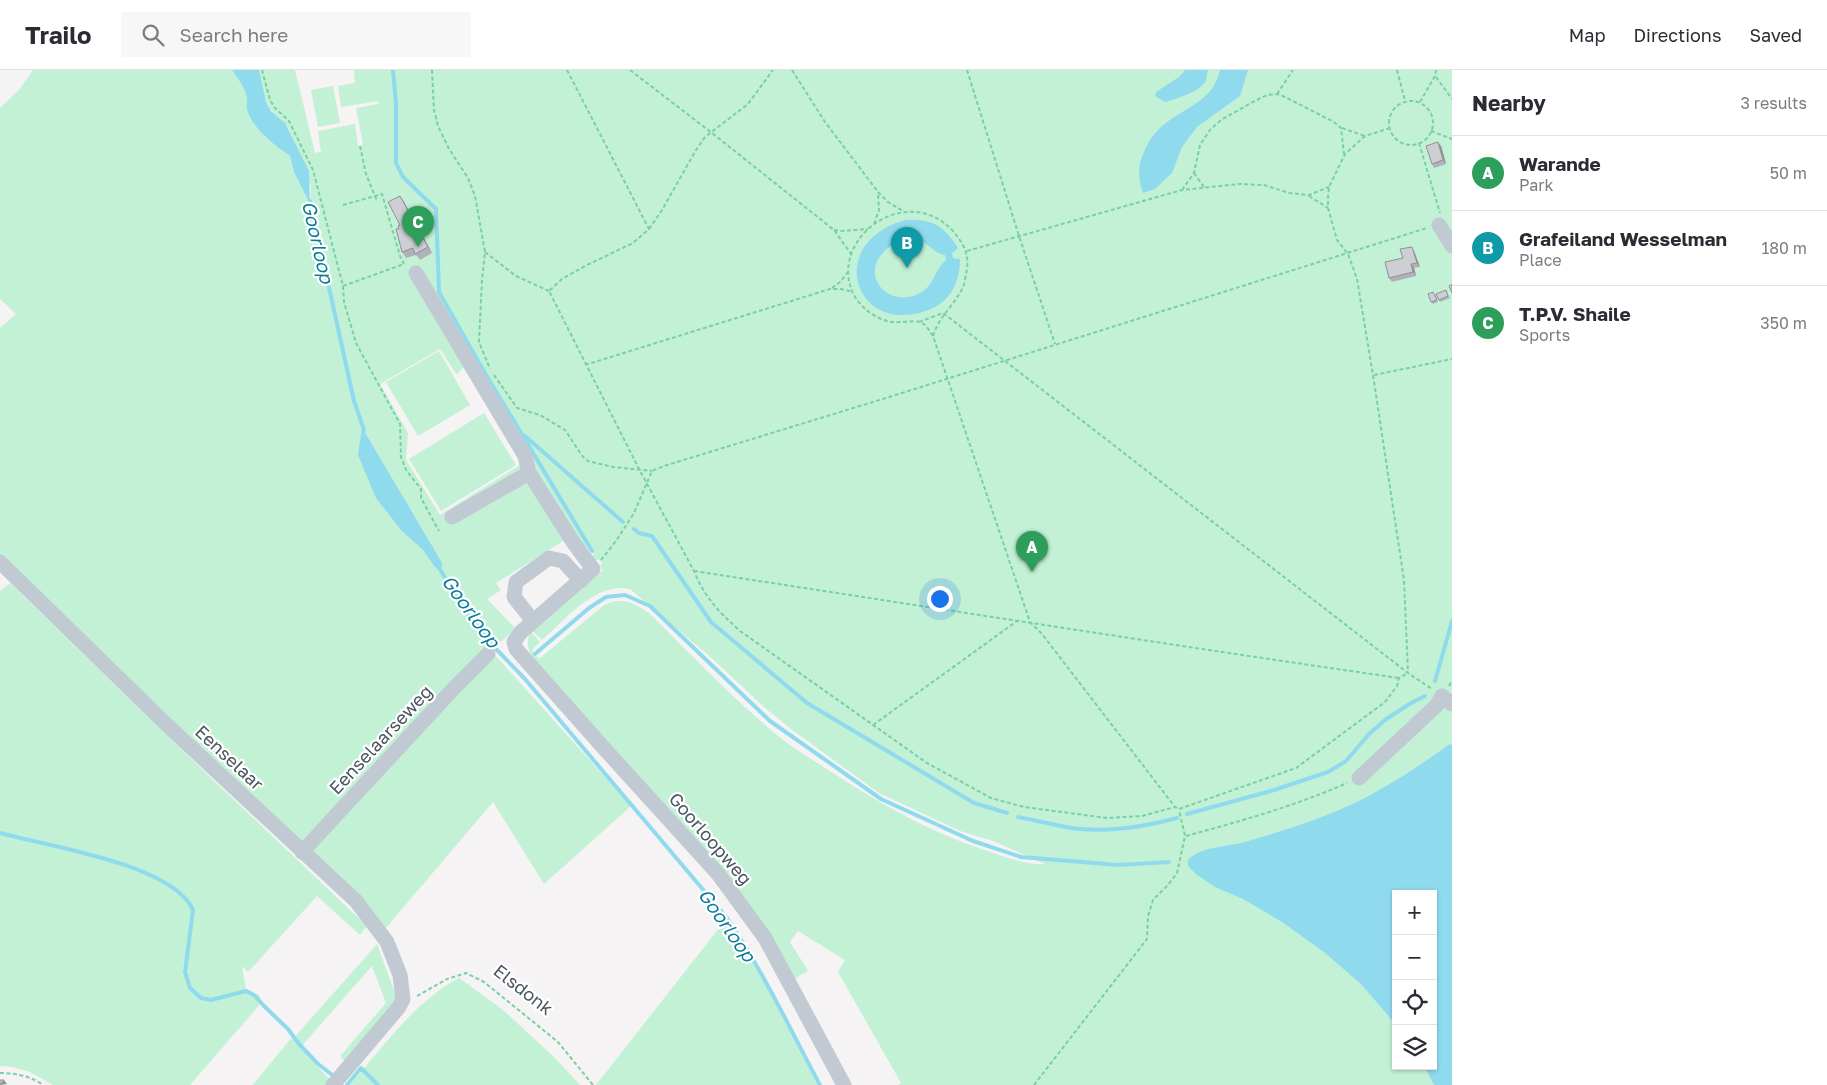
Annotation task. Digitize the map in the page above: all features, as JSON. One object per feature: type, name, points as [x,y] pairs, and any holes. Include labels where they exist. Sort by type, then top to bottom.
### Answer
[{"type":"street","points":[[1440,224],[1452,246]]},
{"type":"street","points":[[410,269],[524,456],[529,472],[573,542],[593,569],[581,581],[533,621],[514,597],[516,582],[549,558],[563,561],[581,581]]},
{"type":"street","points":[[452,517],[529,472]]},
{"type":"street","name":"Eenselaar","points":[[0,562],[166,726],[356,901],[387,942],[400,974],[403,999]]},
{"type":"street","name":"Goorloopweg","points":[[533,621],[521,632],[514,642],[516,649],[720,874],[765,938],[844,1085]]},
{"type":"street","name":"Eenselaarseweg","points":[[302,852],[488,654]]},
{"type":"street","points":[[1359,778],[1437,705],[1447,700]]},
{"type":"street","points":[[333,1085],[399,1007],[403,999]]},
{"type":"path","points":[[262,70],[270,100],[275,108],[289,121],[313,170],[343,286],[344,302],[356,343],[400,424],[401,457],[406,470],[421,489],[420,498],[439,531]]},
{"type":"path","points":[[432,70],[434,110],[438,126],[448,149],[468,178],[475,196],[485,252],[480,342],[491,371],[517,408],[540,415],[565,430],[582,457],[588,461],[613,468],[652,471],[1440,224],[1440,215],[1419,143]]},
{"type":"path","points":[[567,70],[649,229]]},
{"type":"path","points":[[630,70],[834,230],[851,254]]},
{"type":"path","points":[[549,291],[562,280],[585,266],[633,243],[649,229],[676,188],[705,137],[748,104],[773,70]]},
{"type":"path","points":[[792,70],[825,122],[878,192],[888,202],[903,211]]},
{"type":"path","points":[[966,70],[1055,344]]},
{"type":"path","points":[[1277,94],[1293,70]]},
{"type":"path","points":[[1397,70],[1405,101]]},
{"type":"path","points":[[1420,102],[1435,76],[1436,70]]},
{"type":"path","points":[[1435,76],[1452,99]]},
{"type":"path","points":[[1182,190],[1194,172],[1200,146],[1210,130],[1221,120],[1251,102],[1267,96],[1277,94],[1327,117],[1340,128],[1365,136]]},
{"type":"path","points":[[1405,101],[1420,102],[1430,113],[1432,120],[1431,131],[1427,138],[1419,143],[1410,144],[1398,140],[1390,128],[1391,117],[1395,109],[1405,101]]},
{"type":"path","points":[[1340,128],[1344,154]]},
{"type":"path","points":[[1390,128],[1365,136],[1344,154],[1329,187],[1328,208],[1337,240],[1348,254],[1357,279],[1404,580],[1408,673]]},
{"type":"path","points":[[1431,131],[1452,139]]},
{"type":"path","points":[[360,146],[366,174],[377,201]]},
{"type":"path","points":[[1194,172],[1204,187]]},
{"type":"path","points":[[967,251],[1182,190],[1204,187],[1239,184],[1264,185],[1289,193],[1309,196],[1328,208]]},
{"type":"path","points":[[1309,196],[1329,187]]},
{"type":"path","points":[[874,225],[879,210],[878,192]]},
{"type":"path","points":[[343,205],[382,194],[400,256],[410,269],[343,286]]},
{"type":"path","points":[[933,336],[943,313],[963,287],[967,267],[967,251],[958,236],[946,224],[936,217],[918,211],[894,213],[869,229],[857,242],[851,254],[849,271],[853,292],[862,305],[876,316],[891,322],[919,322],[943,313]]},
{"type":"path","points":[[834,230],[869,229]]},
{"type":"path","points":[[485,252],[516,276],[549,291],[639,469],[694,571],[700,587],[714,608],[740,631],[927,763],[990,798],[1024,807],[1106,818],[1142,816],[1175,808],[1179,809],[1296,768],[1385,702],[1397,686],[1399,678]]},
{"type":"path","points":[[830,289],[840,282],[849,271]]},
{"type":"path","points":[[586,365],[830,289],[842,289],[853,292]]},
{"type":"path","points":[[943,313],[1408,673],[1447,700]]},
{"type":"path","points":[[919,322],[928,327],[933,336],[1030,622],[1042,634],[1175,808]]},
{"type":"path","points":[[1373,375],[1452,359]]},
{"type":"path","points":[[593,569],[616,542],[630,520],[641,501],[652,471]]},
{"type":"path","points":[[694,571],[1188,648],[1399,678],[1408,673]]},
{"type":"path","points":[[873,725],[1017,621]]},
{"type":"path","points":[[1185,836],[1262,815],[1316,797],[1359,778]]},
{"type":"path","points":[[1034,1085],[1147,939],[1148,916],[1153,900],[1168,885],[1176,872],[1185,836],[1179,809]]},
{"type":"path","name":"Elsdonk","points":[[403,999],[413,998],[447,979],[466,973],[484,982],[558,1042],[593,1085]]},
{"type":"path","points":[[0,1073],[14,1073],[43,1085]]},
{"type":"green space","points":[[33,70],[232,70],[245,90],[247,110],[254,124],[277,147],[290,156],[294,172],[310,203],[311,188],[289,130],[267,103],[259,70],[295,70],[315,153],[321,152],[318,131],[355,124],[358,146],[363,145],[356,108],[378,104],[378,101],[341,107],[338,86],[355,83],[354,70],[1452,70],[1452,1085],[898,1085],[901,1083],[838,972],[845,960],[798,931],[790,942],[808,971],[794,979],[533,659],[528,646],[531,632],[540,642],[532,650],[540,658],[603,606],[615,601],[632,603],[649,613],[756,717],[799,751],[846,781],[918,823],[956,840],[1010,859],[1045,864],[993,841],[960,831],[879,793],[765,708],[715,661],[630,589],[617,588],[593,596],[542,640],[532,631],[603,570],[600,566],[602,563],[598,559],[595,561],[590,558],[594,554],[582,543],[463,367],[457,375],[440,349],[380,384],[408,433],[406,460],[440,515],[523,463],[568,538],[496,583],[501,590],[487,599],[516,629],[491,650],[302,841],[295,840],[0,555],[0,328],[16,314],[0,299],[0,108],[19,90]],"holes":[[[363,428],[441,563],[441,570],[396,521]]]},
{"type":"green space","points":[[333,86],[340,123],[318,127],[311,90]]},
{"type":"green space","points":[[439,351],[470,405],[418,436],[386,382]]},
{"type":"green space","points":[[484,413],[516,465],[441,511],[409,459]]},
{"type":"green space","points":[[10,583],[367,926],[360,935],[317,896],[248,972],[242,966],[246,989],[259,995],[262,1002],[190,1085],[53,1085],[30,1072],[13,1067],[0,1066],[0,591]]},
{"type":"green space","points":[[495,655],[631,806],[544,884],[493,802],[385,929],[312,852],[314,842]]},
{"type":"green space","points":[[727,918],[764,979],[820,1085],[596,1085]]},
{"type":"green space","points":[[377,944],[399,1004],[349,1066],[340,1056],[386,1003],[372,966],[300,1048],[334,1084],[253,1085],[291,1038],[292,1040]]},
{"type":"green space","points":[[459,978],[502,1009],[555,1058],[580,1085],[350,1085],[413,1012]]},
{"type":"water","points":[[232,70],[259,70],[266,102],[271,111],[285,123],[309,171],[310,204],[294,172],[290,156],[277,147],[254,124],[247,110],[245,90]]},
{"type":"water","points":[[1185,70],[1208,70],[1202,86],[1193,92],[1165,102],[1155,96],[1156,92],[1179,77]]},
{"type":"water","points":[[1220,70],[1248,70],[1240,96],[1197,127],[1182,147],[1172,173],[1155,189],[1143,193],[1139,178],[1139,167],[1148,143],[1154,134],[1166,123],[1207,94],[1213,87]]},
{"type":"water","points":[[905,220],[923,220],[936,225],[948,234],[958,248],[952,253],[953,258],[960,259],[956,282],[949,295],[931,309],[905,315],[884,312],[868,301],[859,285],[857,267],[864,248],[879,232]],"holes":[[[914,237],[945,255],[946,260],[925,290],[907,297],[896,297],[886,292],[879,285],[875,276],[876,266],[881,255],[892,245]]]},
{"type":"water","points":[[362,427],[442,563],[441,571],[435,567],[423,550],[401,530],[376,498],[358,455]]},
{"type":"water","points":[[1450,744],[1452,746],[1452,1085],[1434,1085],[1426,1070],[1437,1070],[1437,890],[1392,890],[1392,1020],[1362,985],[1324,952],[1282,922],[1243,899],[1215,887],[1188,866],[1188,860],[1193,855],[1207,849],[1257,839],[1339,810],[1368,796]]},
{"type":"building","points":[[1438,142],[1443,160],[1432,164],[1426,146]]},
{"type":"building","points":[[400,196],[428,247],[415,254],[413,248],[402,252],[396,229],[399,229],[398,226],[400,225],[388,202]]},
{"type":"building","points":[[1412,247],[1417,263],[1411,264],[1413,272],[1389,278],[1385,262],[1403,258],[1400,249]]},
{"type":"building","points":[[1446,290],[1448,296],[1439,300],[1436,294]]},
{"type":"building","points":[[1433,292],[1437,300],[1431,302],[1428,294]]},
{"type":"waterway","points":[[393,70],[396,104],[396,163],[403,177],[436,209],[439,292],[482,368],[592,551]]},
{"type":"waterway","name":"Goorloop","points":[[310,201],[354,401],[364,430]]},
{"type":"waterway","points":[[525,436],[623,522]]},
{"type":"waterway","points":[[634,529],[639,533],[652,536],[711,622],[807,703],[974,803],[1007,813]]},
{"type":"waterway","name":"Goorloop","points":[[439,568],[469,616],[497,650],[525,679],[727,918],[764,979],[820,1085]]},
{"type":"waterway","points":[[535,654],[589,608],[606,597],[625,595],[650,606],[770,721],[881,799],[973,841],[1021,857],[1118,865],[1169,862]]},
{"type":"waterway","points":[[1435,681],[1452,621]]},
{"type":"waterway","points":[[1187,814],[1274,790],[1328,772],[1346,761],[1369,734],[1385,720],[1425,696]]},
{"type":"waterway","points":[[1018,817],[1071,828],[1098,830],[1138,826],[1177,818]]},
{"type":"waterway","points":[[0,833],[107,859],[161,880],[181,894],[193,910],[185,972],[190,988],[201,998],[211,1000],[246,991],[254,995],[288,1029],[318,1064],[335,1077]]},
{"type":"waterway","points":[[347,1085],[361,1068],[378,1085]]},
{"type":"place","name":"T.P.V. Shaile","points":[[418,247]]},
{"type":"place","name":"Grafeiland Wesselman","points":[[907,268]]},
{"type":"place","name":"Warande","points":[[1032,572]]}]
